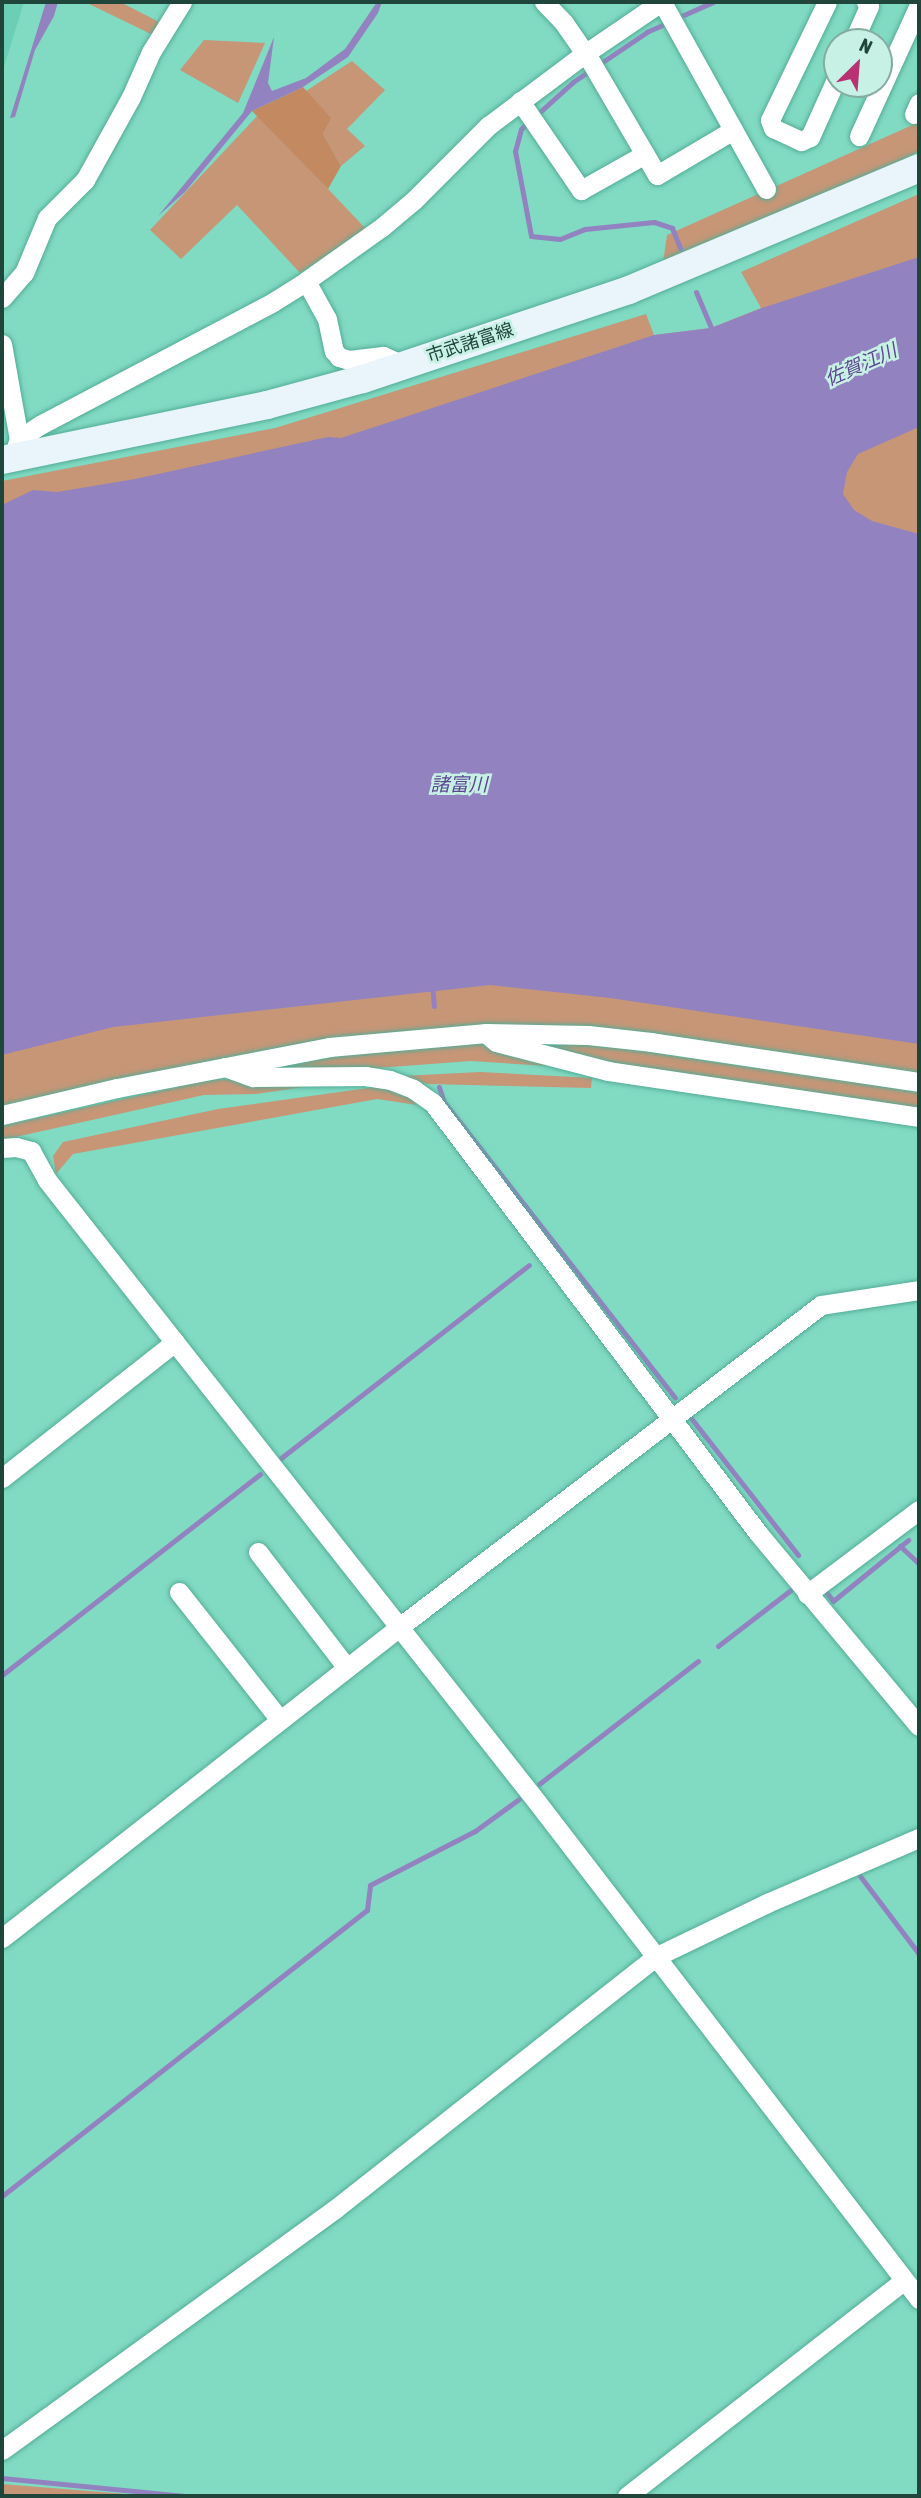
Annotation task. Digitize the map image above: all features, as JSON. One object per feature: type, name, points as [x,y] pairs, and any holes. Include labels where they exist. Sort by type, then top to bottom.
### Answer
[{"type":"main road","name":"市武諸富線","points":[[11,452],[267,405],[399,367],[628,290],[919,168]]},
{"type":"street","points":[[2,298],[24,273],[47,218],[85,180],[131,97],[151,52],[182,2]]},
{"type":"street","points":[[544,2],[564,23],[657,175],[733,130]]},
{"type":"street","points":[[827,2],[770,120],[773,128],[801,141],[810,137],[828,98]]},
{"type":"street","points":[[859,28],[869,6],[866,2]]},
{"type":"street","points":[[859,136],[919,5]]},
{"type":"street","points":[[2,344],[11,452],[306,281],[382,227],[414,200],[488,126],[528,112],[590,63],[667,11],[766,189]]},
{"type":"street","points":[[528,112],[581,190],[645,154]]},
{"type":"street","points":[[306,281],[327,319],[334,351],[339,357],[349,360],[383,356],[394,361],[399,367]]},
{"type":"street","points":[[486,1033],[496,1042],[608,1071],[919,1117]]},
{"type":"street","points":[[2,1115],[117,1088],[329,1047],[486,1033],[588,1035],[651,1042],[919,1082]]},
{"type":"street","points":[[225,1067],[253,1077],[365,1076],[390,1080],[414,1088],[433,1103],[807,1594],[919,1726]]},
{"type":"street","points":[[2,1148],[16,1147],[32,1152],[47,1180],[919,2299]]},
{"type":"street","points":[[2,1161],[32,1152]]},
{"type":"street","points":[[2,1938],[398,1628],[821,1305],[919,1290]]},
{"type":"street","points":[[2,1478],[175,1342]]},
{"type":"street","points":[[807,1594],[919,1510]]},
{"type":"street","points":[[258,1552],[347,1668]]},
{"type":"street","points":[[179,1592],[280,1720]]},
{"type":"street","points":[[2,2451],[335,2209],[655,1957],[767,1903],[919,1838]]},
{"type":"street","points":[[627,2496],[904,2280]]},
{"type":"shaded area","points":[[2,2],[24,2],[2,73]]},
{"type":"shaded area","points":[[85,2],[120,2],[163,24],[155,36]]},
{"type":"shaded area","points":[[204,40],[265,43],[238,103],[180,70]]},
{"type":"shaded area","points":[[352,61],[385,90],[347,129],[365,146],[341,166],[323,134],[330,118],[306,91]]},
{"type":"shaded area","points":[[303,87],[331,118],[323,134],[341,166],[328,189],[252,111]]},
{"type":"shaded area","points":[[258,115],[366,229],[300,273],[237,205],[181,259],[150,230]]},
{"type":"shaded area","points":[[919,122],[919,151],[883,172],[663,263],[667,235]]},
{"type":"shaded area","points":[[919,194],[919,300],[2,556],[2,481],[275,428],[646,314],[654,335],[711,328],[761,308],[741,272]]},
{"type":"shaded area","points":[[919,414],[919,549],[870,535],[806,480]]},
{"type":"shaded area","points":[[455,968],[919,1019],[919,1075],[482,1025],[2,1109],[2,1026]]},
{"type":"shaded area","points":[[505,1041],[600,1045],[919,1092],[919,1112],[602,1063]]},
{"type":"shaded area","points":[[480,1043],[580,1068],[471,1061],[350,1070],[259,1070],[374,1050]]},
{"type":"shaded area","points":[[480,1072],[592,1078],[591,1088],[427,1084],[402,1076]]},
{"type":"shaded area","points":[[212,1079],[331,1083],[256,1094],[204,1095],[2,1140],[2,1126]]},
{"type":"shaded area","points":[[382,1086],[411,1095],[417,1105],[377,1099],[73,1154],[56,1174],[53,1156],[63,1142],[218,1109]]},
{"type":"shaded area","points":[[2,2484],[151,2496],[2,2496]]},
{"type":"water","points":[[46,2],[58,2],[54,16],[35,50],[15,117],[10,118]]},
{"type":"water","points":[[377,2],[382,2],[378,13],[348,57],[303,87],[252,111],[185,192],[158,216],[243,113],[274,37],[268,83],[272,91],[306,78],[345,49]]},
{"type":"water","points":[[919,257],[919,427],[858,454],[847,472],[843,494],[854,510],[872,521],[919,534],[919,1044],[610,998],[490,985],[113,1027],[2,1055],[2,505],[33,490],[57,492],[135,479],[328,437],[341,438],[654,335],[711,328],[762,308]]},
{"type":"waterway","points":[[677,18],[713,2]]},
{"type":"waterway","points":[[669,22],[647,32],[573,82],[521,129],[515,151],[531,236],[560,239],[585,229],[654,222],[672,228],[680,248]]},
{"type":"waterway","points":[[696,292],[711,328]]},
{"type":"waterway","points":[[432,984],[434,1006]]},
{"type":"waterway","points":[[439,1087],[444,1102],[675,1398]]},
{"type":"waterway","points":[[281,1458],[529,1265]]},
{"type":"waterway","points":[[691,1418],[798,1555]]},
{"type":"waterway","points":[[2,1675],[260,1474]]},
{"type":"waterway","points":[[827,1593],[833,1601],[908,1540]]},
{"type":"waterway","points":[[900,1546],[919,1564]]},
{"type":"waterway","points":[[718,1646],[792,1589]]},
{"type":"waterway","points":[[539,1784],[698,1661]]},
{"type":"waterway","points":[[2,2196],[367,1910],[370,1885],[475,1831],[519,1799]]},
{"type":"waterway","points":[[860,1876],[919,1954]]},
{"type":"waterway","points":[[2,2478],[187,2496]]},
{"type":"water label","name":"佐賀江川","points":[[861,365]]},
{"type":"water label","name":"諸富川","points":[[459,785]]}]
